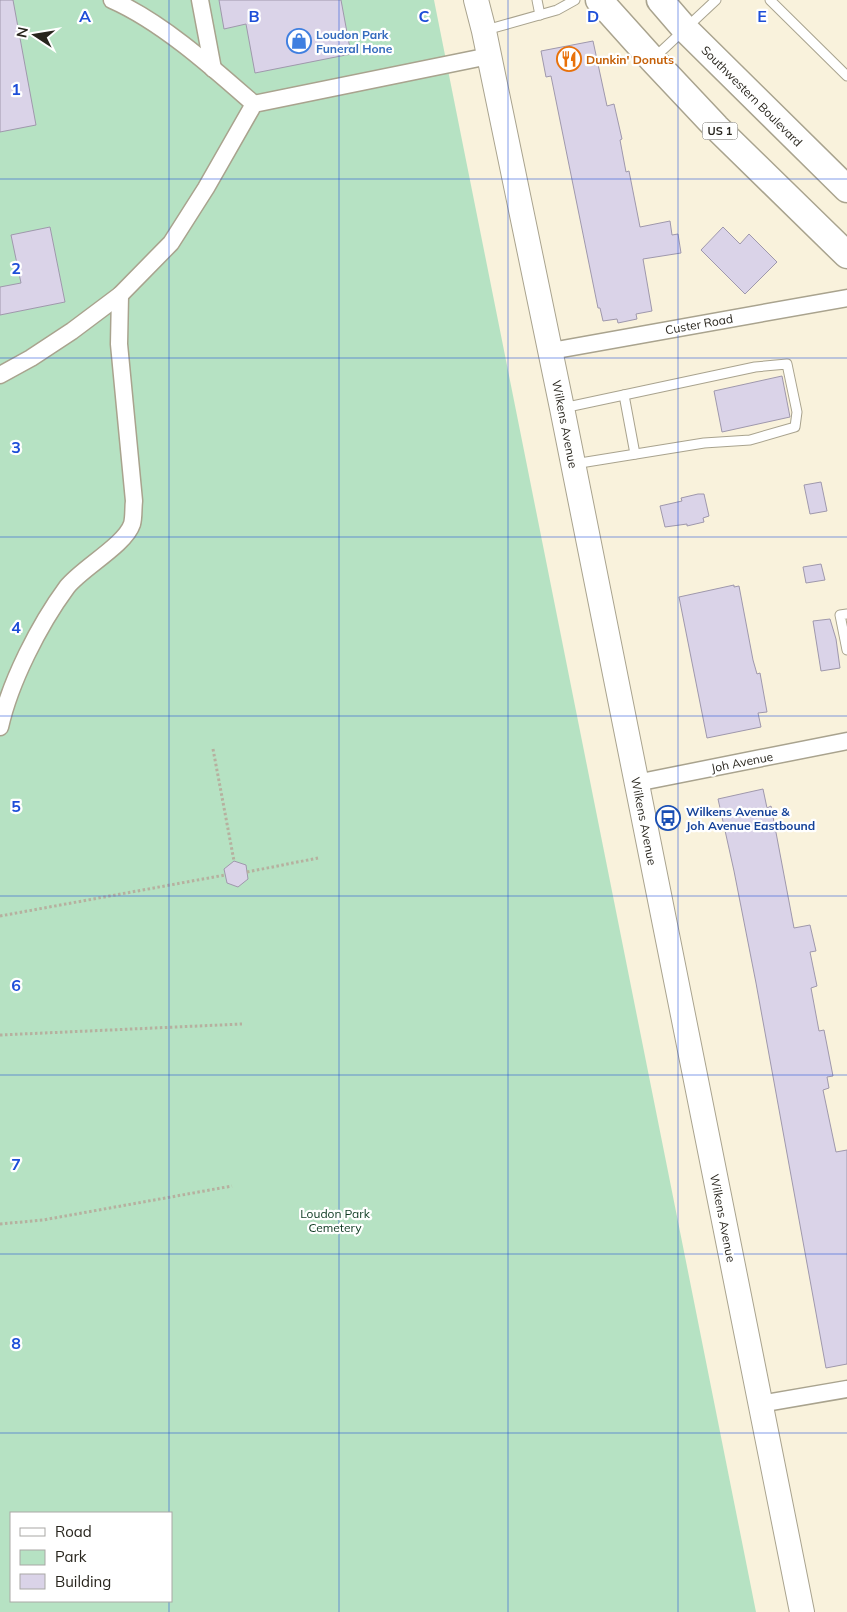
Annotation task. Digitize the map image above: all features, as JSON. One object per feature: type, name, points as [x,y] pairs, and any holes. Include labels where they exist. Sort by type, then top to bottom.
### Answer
[{"type":"main road","name":"Wilkens Avenue","points":[[476,0],[551,351],[802,1612]]},
{"type":"main road","name":"Wilkens Avenue","points":[[484,31],[488,0]]},
{"type":"main road","name":"US 1","points":[[599,0],[716,127],[847,255]]},
{"type":"main road","name":"Southwestern Boulevard","points":[[660,0],[685,29],[847,189]]},
{"type":"street","points":[[112,0],[163,30],[213,68],[254,104]]},
{"type":"street","points":[[200,0],[213,68]]},
{"type":"street","points":[[0,375],[31,358],[72,331],[120,295],[171,243],[206,188],[254,104],[489,56]]},
{"type":"street","points":[[0,727],[6,685],[68,586],[121,540],[132,525],[134,501],[119,344],[120,295]]},
{"type":"street","name":"Custer Road","points":[[551,351],[847,298]]},
{"type":"street","name":"Joh Avenue","points":[[636,783],[847,741]]},
{"type":"street","points":[[760,1404],[847,1389]]},
{"type":"lane","points":[[537,0],[540,15]]},
{"type":"lane","points":[[484,31],[557,10],[575,0]]},
{"type":"lane","points":[[652,59],[716,0]]},
{"type":"lane","points":[[770,0],[847,76]]},
{"type":"lane","points":[[562,408],[755,367],[787,364],[797,412],[796,427],[750,440],[704,443],[573,464]]},
{"type":"lane","points":[[624,395],[635,454]]},
{"type":"lane","points":[[847,614],[840,615],[847,650]]},
{"type":"path","points":[[213,749],[234,861]]},
{"type":"path","points":[[247,872],[318,858]]},
{"type":"path","points":[[0,916],[225,875]]},
{"type":"path","points":[[0,1036],[242,1024]]},
{"type":"path","points":[[0,1224],[43,1220],[232,1186]]},
{"type":"green space","name":"Loudon Park Cemetery","points":[[0,0],[434,0],[756,1612],[0,1612]]},
{"type":"building","points":[[0,0],[13,0],[36,125],[0,132]]},
{"type":"building","name":"Loudon Park Funeral Hone","points":[[219,0],[341,0],[351,54],[255,73],[246,24],[224,29]]},
{"type":"building","points":[[593,41],[607,106],[614,104],[622,139],[620,140],[626,172],[629,171],[640,227],[670,221],[672,235],[678,234],[681,253],[643,259],[652,311],[636,314],[637,319],[618,323],[617,319],[603,321],[600,308],[598,308],[551,76],[546,77],[541,51]]},
{"type":"building","points":[[50,227],[65,302],[0,315],[0,287],[21,283],[11,235]]},
{"type":"building","points":[[723,227],[740,244],[749,234],[777,262],[745,294],[701,250]]},
{"type":"building","points":[[782,376],[790,417],[722,432],[714,391]]},
{"type":"building","points":[[821,482],[827,511],[810,514],[804,485]]},
{"type":"building","points":[[704,494],[709,516],[703,518],[704,522],[687,526],[687,524],[665,527],[660,506],[682,501],[681,498]]},
{"type":"building","points":[[821,564],[825,580],[806,583],[803,567]]},
{"type":"building","points":[[734,585],[734,587],[739,586],[753,660],[757,674],[760,673],[767,712],[758,713],[761,727],[707,738],[679,597]]},
{"type":"building","points":[[830,619],[836,639],[840,668],[821,671],[813,621]]},
{"type":"building","points":[[763,789],[767,808],[771,806],[794,928],[810,925],[816,951],[810,952],[817,986],[811,988],[819,1031],[824,1030],[833,1076],[827,1077],[829,1088],[823,1090],[836,1152],[847,1150],[847,1364],[826,1368],[756,983],[718,799]]},
{"type":"building","points":[[234,861],[246,865],[248,879],[238,887],[227,883],[224,869]]},
{"type":"place","name":"Loudon Park Funeral Hone","points":[[299,41]]},
{"type":"place","name":"Dunkin' Donuts","points":[[569,59]]},
{"type":"place","name":"Wilkens Avenue & Joh Avenue Eastbound","points":[[668,818]]}]
